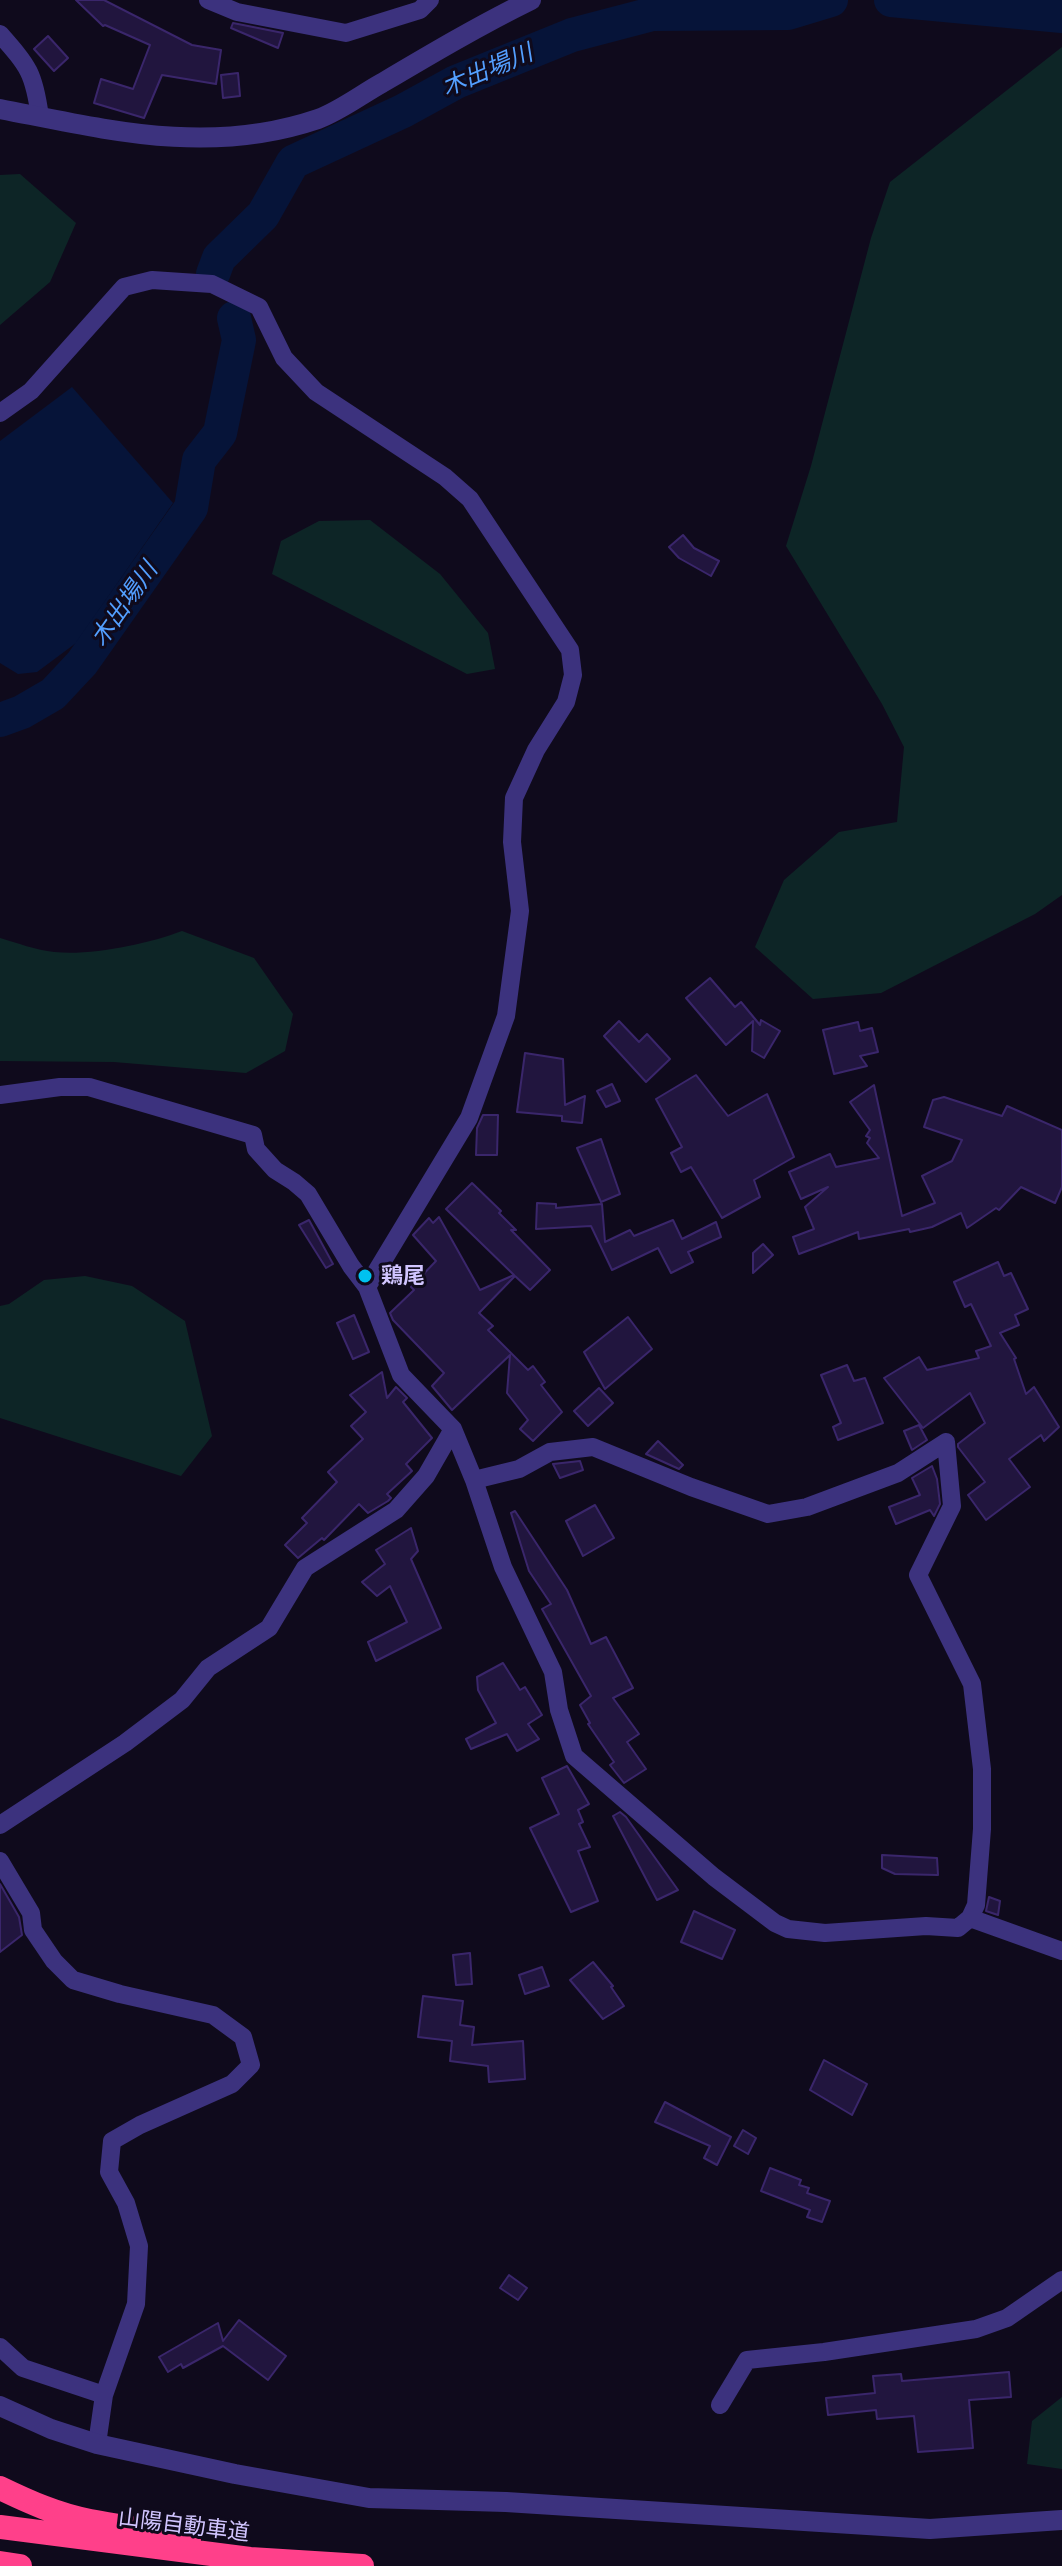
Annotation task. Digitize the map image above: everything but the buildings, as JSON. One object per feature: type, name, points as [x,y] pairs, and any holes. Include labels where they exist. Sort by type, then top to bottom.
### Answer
[{"type":"highway","points":[[0,2488],[50,2510],[87,2520],[157,2531],[250,2559]]},
{"type":"highway","name":"山陽自動車道","points":[[0,2527],[250,2559],[362,2566]]},
{"type":"highway","points":[[0,2563],[20,2566]]},
{"type":"street","points":[[208,0],[237,12],[346,33],[420,10],[430,0]]},
{"type":"street","points":[[236,0],[254,15]]},
{"type":"street","points":[[0,109],[80,127],[166,138],[230,137],[320,118],[531,0]]},
{"type":"street","points":[[0,34],[35,80],[40,117]]},
{"type":"street","points":[[0,413],[31,391],[124,287],[152,280],[212,284],[259,307],[284,358],[316,392],[445,477],[470,499],[570,650],[573,675],[566,702],[536,750],[514,798],[512,842],[520,911],[506,1016],[469,1118],[367,1287]]},
{"type":"street","points":[[0,1095],[60,1087],[89,1087],[253,1135],[256,1149],[275,1170],[308,1194],[367,1287],[401,1375],[453,1429],[503,1567],[553,1672],[559,1710],[574,1756],[714,1877],[775,1923],[788,1929],[825,1933],[926,1926],[958,1928],[970,1918],[976,1905],[982,1829],[982,1769],[972,1684],[918,1575],[952,1506],[946,1442],[898,1473],[807,1507],[768,1514],[593,1447],[550,1452],[519,1469],[474,1480]]},
{"type":"street","points":[[0,1825],[125,1743],[182,1700],[208,1668],[269,1628],[305,1568],[396,1510],[426,1476],[453,1429]]},
{"type":"street","points":[[0,1861],[31,1913],[33,1930],[54,1961],[73,1980],[213,2015],[243,2037],[251,2065],[232,2084],[140,2125],[112,2141],[109,2172],[126,2203],[139,2246],[136,2304],[104,2395],[97,2444]]},
{"type":"street","points":[[970,1918],[1062,1951]]},
{"type":"street","points":[[720,2405],[747,2360],[824,2352],[976,2329],[1007,2318],[1062,2280]]},
{"type":"street","points":[[0,2347],[23,2368],[104,2395]]},
{"type":"street","points":[[0,2406],[51,2429],[97,2444],[235,2474],[369,2498],[561,2505],[930,2529],[1062,2520]]},
{"type":"green space","points":[[1062,47],[1062,895],[1035,914],[881,993],[813,999],[755,947],[784,880],[839,832],[897,822],[904,747],[882,704],[786,546],[811,466],[871,238],[890,182]]},
{"type":"green space","points":[[20,174],[76,223],[50,282],[0,325],[0,175]]},
{"type":"green space","points":[[370,520],[440,574],[488,633],[495,669],[467,674],[272,574],[281,541],[319,521]]},
{"type":"green space","points":[[182,931],[254,958],[293,1014],[285,1051],[246,1073],[114,1062],[0,1061],[0,938],[47,951],[69,953],[102,951]]},
{"type":"green space","points":[[85,1276],[132,1286],[185,1321],[212,1436],[181,1476],[0,1418],[0,1306],[9,1304],[44,1280]]},
{"type":"green space","points":[[1062,2397],[1062,2469],[1027,2464],[1032,2421]]},
{"type":"water","points":[[72,387],[173,503],[76,643],[37,672],[18,674],[0,663],[0,441]]},
{"type":"waterway","name":"木出場川","points":[[213,274],[219,258],[263,215],[293,162],[403,111],[456,82],[572,35],[652,14],[788,13],[831,0]]},
{"type":"waterway","name":"木出場川","points":[[891,0],[1062,16]]},
{"type":"waterway","name":"木出場川","points":[[0,720],[22,712],[53,694],[82,663],[191,508],[199,460],[220,433],[239,340],[234,318]]},
{"type":"place","name":"鶏尾","points":[[365,1276]]}]
